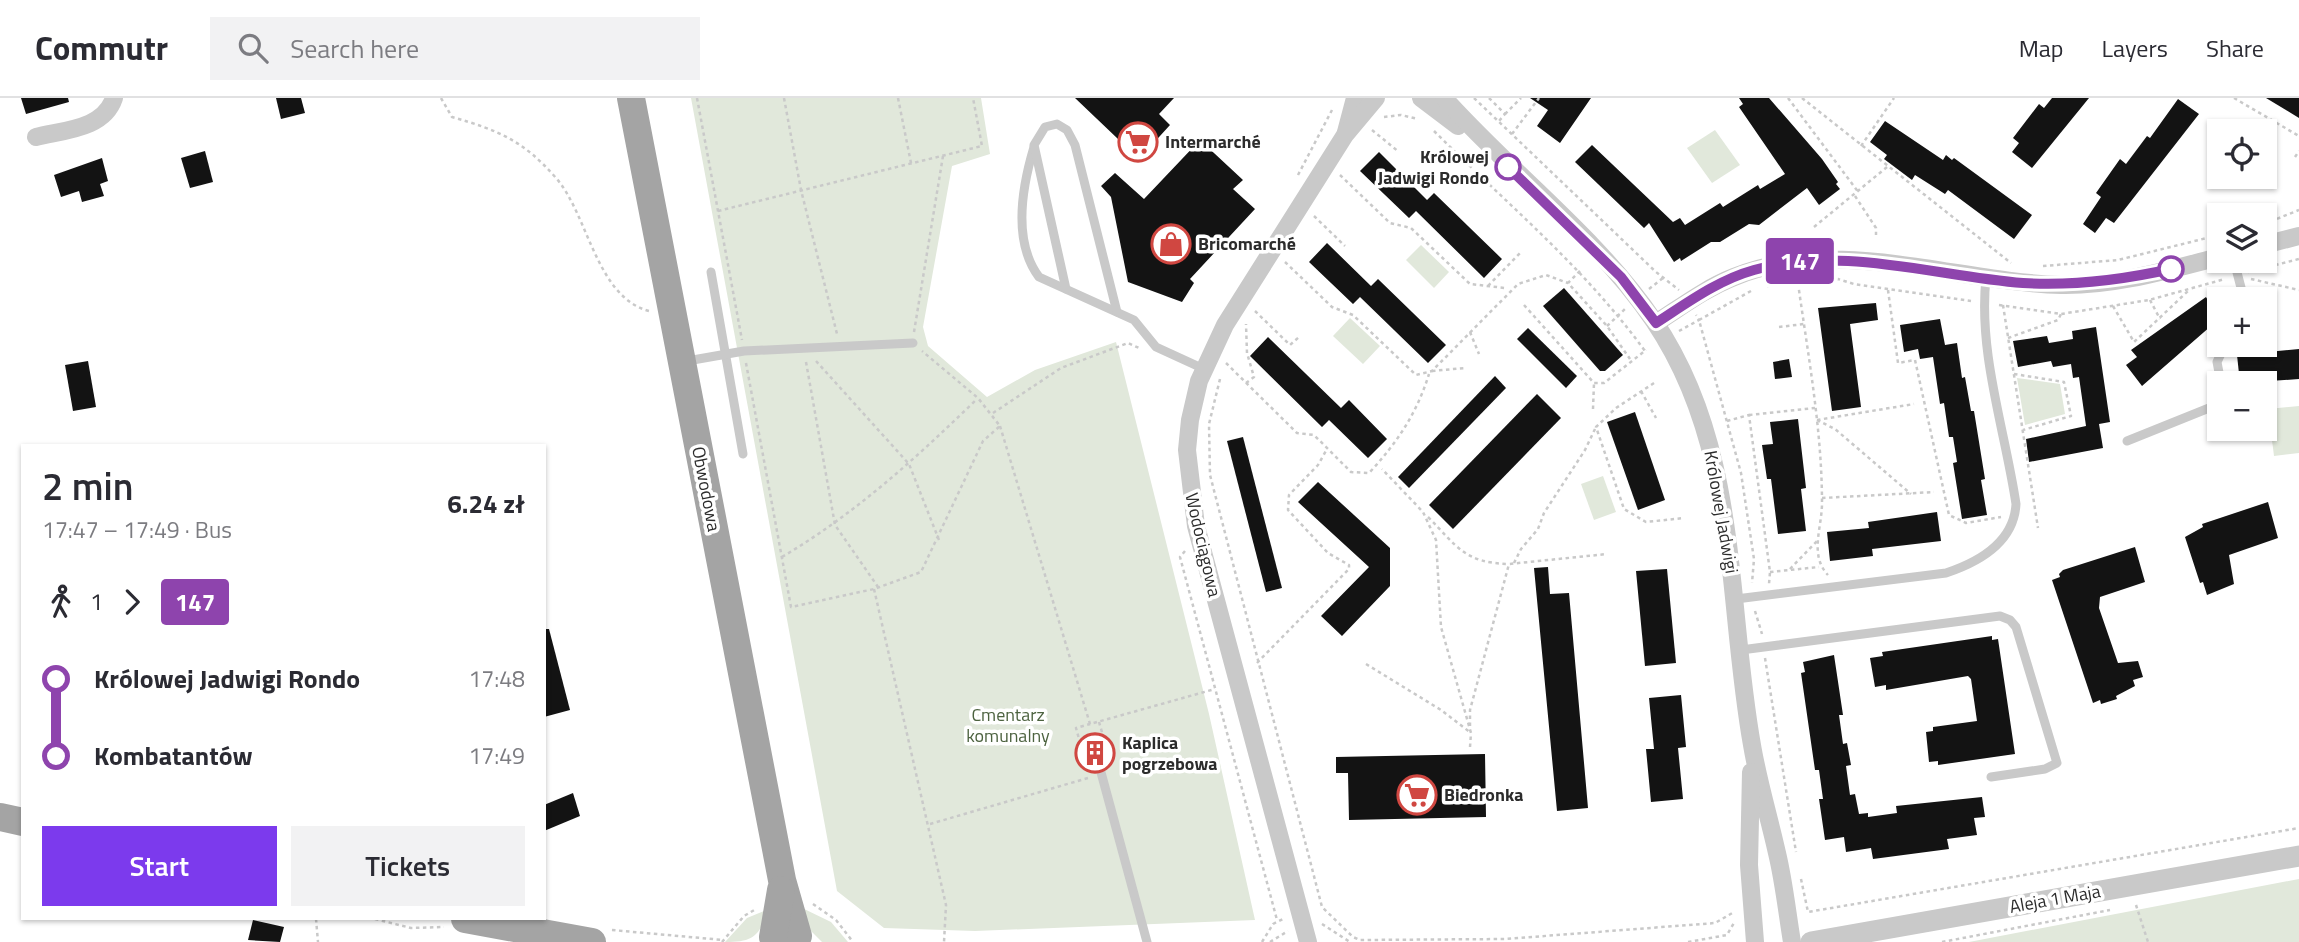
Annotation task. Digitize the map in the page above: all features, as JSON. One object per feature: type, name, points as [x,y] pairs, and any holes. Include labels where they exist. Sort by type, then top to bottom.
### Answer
[{"type":"main road","name":"Obwodowa","points":[[631,98],[782,880],[786,939]]},
{"type":"main road","points":[[0,817],[21,822]]},
{"type":"main road","points":[[475,920],[601,936]]},
{"type":"street","points":[[36,137],[100,119],[109,112],[114,98]]},
{"type":"street","name":"Wodociągowa","points":[[1345,135],[1355,98]]},
{"type":"street","name":"Wodociągowa","points":[[1308,942],[1191,502],[1187,450],[1190,420],[1204,369],[1225,325],[1345,135],[1376,98]]},
{"type":"street","name":"Królowej Jadwigi","points":[[1421,98],[1489,148]]},
{"type":"street","name":"Królowej Jadwigi","points":[[1444,98],[1489,148],[1596,251],[1638,298],[1656,323],[1696,398],[1710,444],[1744,598],[1741,650],[1752,744],[1786,901],[1792,942]]},
{"type":"street","points":[[2277,242],[2299,236]]},
{"type":"street","points":[[1656,323],[1718,283],[1779,263],[1839,258],[1986,278],[2064,285],[2118,280],[2207,260]]},
{"type":"street","name":"Królowej Jadwigi","points":[[1752,744],[1749,865],[1755,942]]},
{"type":"street","name":"Aleja 1 Maja","points":[[1811,942],[2132,899],[2299,856]]},
{"type":"lane","points":[[1117,312],[1076,145],[1067,130],[1058,124],[1045,127],[1034,145],[1022,208],[1024,247],[1029,264],[1039,277],[1134,320],[1156,347],[1204,369]]},
{"type":"lane","points":[[1034,145],[1066,289]]},
{"type":"lane","points":[[710,272],[743,454]]},
{"type":"lane","points":[[2238,275],[2242,287]]},
{"type":"lane","points":[[1744,598],[1946,573],[1977,560],[2001,541],[2014,519],[2016,504],[1996,400],[1983,302],[1986,278]]},
{"type":"lane","points":[[682,362],[744,351],[913,343]]},
{"type":"lane","points":[[2127,440],[2207,409]]},
{"type":"lane","points":[[1741,650],[2000,616],[2010,620],[2016,627],[2057,763],[2045,769],[1991,777]]},
{"type":"lane","points":[[1099,765],[1147,942]]},
{"type":"path","points":[[441,98],[452,117],[519,141],[558,180],[618,293],[643,309],[673,317]]},
{"type":"path","points":[[697,98],[791,607],[876,588],[921,572],[939,540],[983,441],[1000,426]]},
{"type":"path","points":[[784,98],[801,190],[841,346]]},
{"type":"path","points":[[898,98],[911,164]]},
{"type":"path","points":[[718,211],[982,146],[973,98]]},
{"type":"path","points":[[1474,98],[1663,278]]},
{"type":"path","points":[[1489,98],[1506,114]]},
{"type":"path","points":[[1499,121],[1521,98]]},
{"type":"path","points":[[1513,134],[1539,98]]},
{"type":"path","points":[[1788,98],[1859,193]]},
{"type":"path","points":[[1802,98],[2017,268]]},
{"type":"path","points":[[1861,146],[1894,98]]},
{"type":"path","points":[[2234,98],[2299,136]]},
{"type":"path","points":[[1293,182],[1334,108]]},
{"type":"path","points":[[1376,119],[1401,115],[1425,122]]},
{"type":"path","points":[[1371,126],[1370,128],[1399,152]]},
{"type":"path","points":[[1432,129],[1580,271],[1619,314],[1645,351],[1630,360],[1604,383],[1594,383]]},
{"type":"path","points":[[2295,157],[2299,151]]},
{"type":"path","points":[[943,156],[913,343],[978,398],[1000,426],[1090,724]]},
{"type":"path","points":[[1814,227],[1859,193],[1887,167]]},
{"type":"path","points":[[1334,185],[1340,175],[1390,223],[1410,228],[1470,284],[1504,288]]},
{"type":"path","points":[[1855,196],[1876,228],[1876,235]]},
{"type":"path","points":[[2277,219],[2299,210]]},
{"type":"path","points":[[1314,216],[1345,246]]},
{"type":"path","points":[[2038,266],[2118,260],[2207,238]]},
{"type":"path","points":[[1488,286],[1522,251]]},
{"type":"path","points":[[1762,286],[1838,279],[1888,289],[2061,314],[2150,300],[2299,259]]},
{"type":"path","points":[[1279,272],[1285,262],[1332,307],[1353,315],[1416,374],[1465,368]]},
{"type":"path","points":[[1568,283],[1580,271]]},
{"type":"path","points":[[1226,363],[1297,433],[1314,435],[1351,472],[1369,473],[1397,443],[1422,396],[1431,372],[1518,284],[1546,275],[1568,283],[1607,326],[1630,360]]},
{"type":"path","points":[[2238,275],[2299,290]]},
{"type":"path","points":[[1798,283],[1817,420],[1822,498],[1817,541],[1820,567],[1830,577]]},
{"type":"path","points":[[1755,289],[1699,320],[1727,421],[1750,522],[1754,559],[1744,598],[1764,646],[1783,788],[1798,862]]},
{"type":"path","points":[[1888,289],[1898,363],[1915,360],[1949,515],[1966,523],[2001,517]]},
{"type":"path","points":[[2113,306],[2134,342],[2189,290]]},
{"type":"path","points":[[2150,300],[2160,318]]},
{"type":"path","points":[[1241,334],[1261,301]]},
{"type":"path","points":[[1524,305],[1594,383],[1593,410]]},
{"type":"path","points":[[2003,305],[2038,528]]},
{"type":"path","points":[[1255,311],[1290,345],[1299,337]]},
{"type":"path","points":[[2008,338],[2058,320],[2061,314]]},
{"type":"path","points":[[1246,324],[1247,353],[1254,377],[1246,383]]},
{"type":"path","points":[[1779,327],[1804,324]]},
{"type":"path","points":[[1470,332],[1479,354]]},
{"type":"path","points":[[993,414],[1061,368],[1128,343],[1146,351]]},
{"type":"path","points":[[804,348],[909,464],[939,540]]},
{"type":"path","points":[[804,348],[835,525],[876,588],[946,905],[944,942]]},
{"type":"path","points":[[1231,352],[1209,424],[1210,475],[1322,907],[1353,937],[1360,940],[1424,941],[1505,939],[1715,923],[1726,919],[1739,908],[1752,906]]},
{"type":"path","points":[[2014,374],[2064,382],[2071,416],[2023,430]]},
{"type":"path","points":[[1470,747],[1470,710],[1512,564],[1521,548],[1538,529],[1544,513],[1585,450],[1596,427],[1654,383]]},
{"type":"path","points":[[1641,391],[1656,418]]},
{"type":"path","points":[[782,557],[835,525],[909,464],[978,398]]},
{"type":"path","points":[[1817,420],[1914,404]]},
{"type":"path","points":[[1727,421],[1749,415],[1815,408]]},
{"type":"path","points":[[1749,415],[1770,572],[1765,596]]},
{"type":"path","points":[[1817,420],[1835,429],[1911,494]]},
{"type":"path","points":[[1596,427],[1624,509],[1646,522],[1684,518]]},
{"type":"path","points":[[1257,663],[1349,569],[1349,565],[1328,553],[1288,510],[1289,495],[1318,465],[1328,448]]},
{"type":"path","points":[[1382,470],[1467,555],[1487,563],[1512,564],[1607,554]]},
{"type":"path","points":[[1822,498],[1934,492]]},
{"type":"path","points":[[1997,525],[2004,508]]},
{"type":"path","points":[[1423,512],[1436,540],[1441,627],[1471,733]]},
{"type":"path","points":[[1788,570],[1817,541]]},
{"type":"path","points":[[1186,550],[1180,557],[1277,920],[1262,942]]},
{"type":"path","points":[[1770,572],[1820,567]]},
{"type":"path","points":[[1366,664],[1441,710],[1471,733]]},
{"type":"path","points":[[1087,765],[1076,728],[1215,689]]},
{"type":"path","points":[[930,824],[1090,778]]},
{"type":"path","points":[[1800,874],[1808,912],[2299,828]]},
{"type":"path","points":[[1786,901],[1805,899]]},
{"type":"path","points":[[2132,899],[2147,902]]},
{"type":"path","points":[[2132,899],[2148,942]]},
{"type":"path","points":[[1942,942],[2118,908]]},
{"type":"path","points":[[316,920],[318,942]]},
{"type":"path","points":[[601,936],[723,940]]},
{"type":"green space","name":"Cmentarz komunalny","points":[[691,98],[981,98],[990,154],[952,166],[923,327],[928,346],[987,397],[1035,370],[1116,342],[1209,714],[1255,920],[975,931],[884,928],[837,891]]},
{"type":"green space","points":[[1715,130],[1740,165],[1712,183],[1687,148]]},
{"type":"green space","points":[[1421,245],[1449,272],[1434,288],[1406,260]]},
{"type":"green space","points":[[1350,318],[1380,346],[1363,364],[1333,336]]},
{"type":"green space","points":[[2017,378],[2060,384],[2065,414],[2025,425]]},
{"type":"green space","points":[[2299,406],[2299,453],[2274,456],[2272,441],[2277,441],[2277,408]]},
{"type":"green space","points":[[1603,476],[1616,512],[1594,520],[1581,484]]},
{"type":"green space","points":[[2299,879],[2299,942],[1969,942]]},
{"type":"green space","points":[[798,906],[831,922],[848,942],[822,942],[811,931]]},
{"type":"green space","points":[[769,909],[762,926],[754,936],[743,941],[725,942],[747,918]]},
{"type":"building","points":[[21,98],[68,98],[69,102],[26,114]]},
{"type":"building","points":[[276,98],[301,98],[305,113],[281,119]]},
{"type":"building","name":"Intermarché","points":[[1075,98],[1174,98],[1159,114],[1170,125],[1139,159]]},
{"type":"building","points":[[1530,98],[1591,98],[1560,143],[1537,126],[1548,110]]},
{"type":"building","points":[[1739,98],[1769,98],[1822,159],[1840,189],[1819,205],[1807,188],[1759,225],[1749,224],[1720,242],[1711,242],[1681,261],[1680,258],[1674,262],[1649,223],[1644,228],[1575,162],[1592,145],[1673,222],[1680,218],[1685,225],[1720,203],[1723,207],[1758,185],[1760,189],[1785,174],[1739,107],[1743,104]]},
{"type":"building","points":[[2052,98],[2089,98],[2032,168],[2012,152],[2019,143],[2013,138],[2039,104],[2044,108]]},
{"type":"building","points":[[2266,98],[2299,98],[2299,118]]},
{"type":"building","points":[[2178,99],[2199,114],[2114,223],[2106,218],[2095,233],[2083,224],[2101,197],[2096,193],[2120,159],[2126,164],[2147,136],[2150,138]]},
{"type":"building","points":[[1885,121],[1943,160],[1946,155],[1952,160],[1954,158],[2032,215],[2014,239],[1948,190],[1945,194],[1915,175],[1912,180],[1884,159],[1887,155],[1870,142]]},
{"type":"building","name":"Bricomarché","points":[[1200,140],[1243,180],[1233,189],[1255,209],[1190,279],[1194,283],[1182,302],[1128,282],[1111,197],[1101,186],[1115,173],[1144,199]]},
{"type":"building","points":[[205,151],[213,182],[190,188],[181,158]]},
{"type":"building","points":[[1379,152],[1427,200],[1434,193],[1502,259],[1484,278],[1416,211],[1409,218],[1360,171]]},
{"type":"building","points":[[102,158],[108,181],[100,184],[104,196],[82,202],[79,191],[61,197],[54,175]]},
{"type":"building","points":[[1327,243],[1371,286],[1378,279],[1446,345],[1428,363],[1360,297],[1353,304],[1309,262]]},
{"type":"building","points":[[1564,288],[1623,355],[1605,371],[1600,371],[1543,306]]},
{"type":"building","points":[[2206,297],[2207,329],[2142,386],[2126,365],[2137,357],[2131,350]]},
{"type":"building","points":[[1876,303],[1878,320],[1850,324],[1861,407],[1832,411],[1818,308]]},
{"type":"building","points":[[1940,319],[1945,345],[1957,343],[1962,378],[1965,377],[1971,411],[1974,411],[1985,479],[1981,480],[1987,515],[1962,519],[1953,463],[1957,462],[1953,437],[1949,437],[1944,403],[1940,404],[1933,357],[1920,359],[1918,349],[1904,352],[1900,325]]},
{"type":"building","points":[[2096,327],[2110,422],[2099,424],[2103,448],[2029,462],[2026,439],[2086,426],[2079,377],[2073,378],[2071,364],[2053,367],[2051,361],[2018,367],[2013,341],[2047,336],[2049,343],[2073,339],[2072,331]]},
{"type":"building","points":[[1528,328],[1577,376],[1566,388],[1517,339]]},
{"type":"building","points":[[1268,337],[1341,408],[1349,400],[1387,439],[1368,458],[1329,420],[1322,427],[1250,356]]},
{"type":"building","points":[[2299,349],[2299,379],[2277,380],[2277,371],[2239,371],[2237,357],[2277,357],[2277,351]]},
{"type":"building","points":[[1789,359],[1792,377],[1775,379],[1773,362]]},
{"type":"building","points":[[88,361],[96,407],[73,411],[65,365]]},
{"type":"building","points":[[1495,376],[1506,388],[1409,488],[1398,477]]},
{"type":"building","points":[[1537,394],[1561,418],[1453,529],[1429,505]]},
{"type":"building","points":[[1635,412],[1665,500],[1638,510],[1607,422]]},
{"type":"building","points":[[1798,419],[1806,488],[1801,489],[1806,531],[1778,534],[1771,479],[1767,479],[1762,445],[1773,444],[1770,422]]},
{"type":"building","points":[[1243,437],[1282,588],[1266,592],[1227,441]]},
{"type":"building","points":[[1318,482],[1390,548],[1390,586],[1342,636],[1321,616],[1369,567],[1298,502]]},
{"type":"building","points":[[2268,502],[2278,538],[2229,555],[2234,584],[2207,595],[2203,582],[2200,583],[2185,537],[2203,527],[2202,524]]},
{"type":"building","points":[[1937,512],[1941,541],[1872,549],[1873,556],[1830,561],[1827,532],[1869,528],[1868,522]]},
{"type":"building","points":[[2135,547],[2145,582],[2100,597],[2099,608],[2118,663],[2138,661],[2143,677],[2133,680],[2135,686],[2116,696],[2117,699],[2101,704],[2100,700],[2093,703],[2052,580],[2060,577],[2059,574],[2063,570]]},
{"type":"building","points":[[1548,567],[1550,594],[1569,593],[1588,808],[1557,811],[1534,568]]},
{"type":"building","points":[[1667,569],[1676,663],[1645,666],[1636,571]]},
{"type":"building","points":[[546,629],[549,629],[570,710],[546,716]]},
{"type":"building","points":[[1992,636],[1992,640],[1998,639],[2015,754],[1938,765],[1938,761],[1929,762],[1926,732],[1933,731],[1933,727],[1977,721],[1971,679],[1968,676],[1886,690],[1886,685],[1875,687],[1870,658],[1883,656],[1882,652]]},
{"type":"building","points":[[1834,655],[1843,715],[1839,715],[1843,744],[1847,743],[1851,765],[1846,766],[1850,795],[1855,794],[1859,814],[1868,813],[1868,817],[1897,813],[1896,806],[1982,797],[1985,817],[1974,818],[1977,835],[1947,839],[1949,849],[1873,859],[1871,848],[1846,852],[1844,837],[1825,840],[1819,799],[1823,799],[1819,770],[1815,770],[1801,673],[1805,672],[1803,662]]},
{"type":"building","points":[[1681,695],[1686,747],[1678,748],[1683,799],[1651,802],[1646,749],[1654,749],[1649,698]]},
{"type":"building","name":"Kaplica pogrzebowa","points":[[1101,738],[1108,762],[1097,759],[1090,767],[1083,744]]},
{"type":"building","name":"Biedronka","points":[[1485,754],[1486,817],[1349,820],[1348,773],[1336,773],[1336,757]]},
{"type":"building","points":[[573,793],[580,816],[546,830],[546,804]]},
{"type":"building","points":[[253,920],[284,927],[280,942],[248,940]]},
{"type":"bus line","name":"147","points":[[1508,167],[1621,277],[1656,323],[1718,283],[1752,270],[1804,260],[1839,258],[2064,285],[2118,280],[2171,269]]},
{"type":"place","name":"Intermarché","points":[[1138,142]]},
{"type":"place","name":"Królowej Jadwigi Rondo","points":[[1508,167]]},
{"type":"place","name":"Bricomarché","points":[[1171,244]]},
{"type":"place","name":"Kaplica pogrzebowa","points":[[1095,753]]},
{"type":"place","name":"Biedronka","points":[[1417,795]]}]
